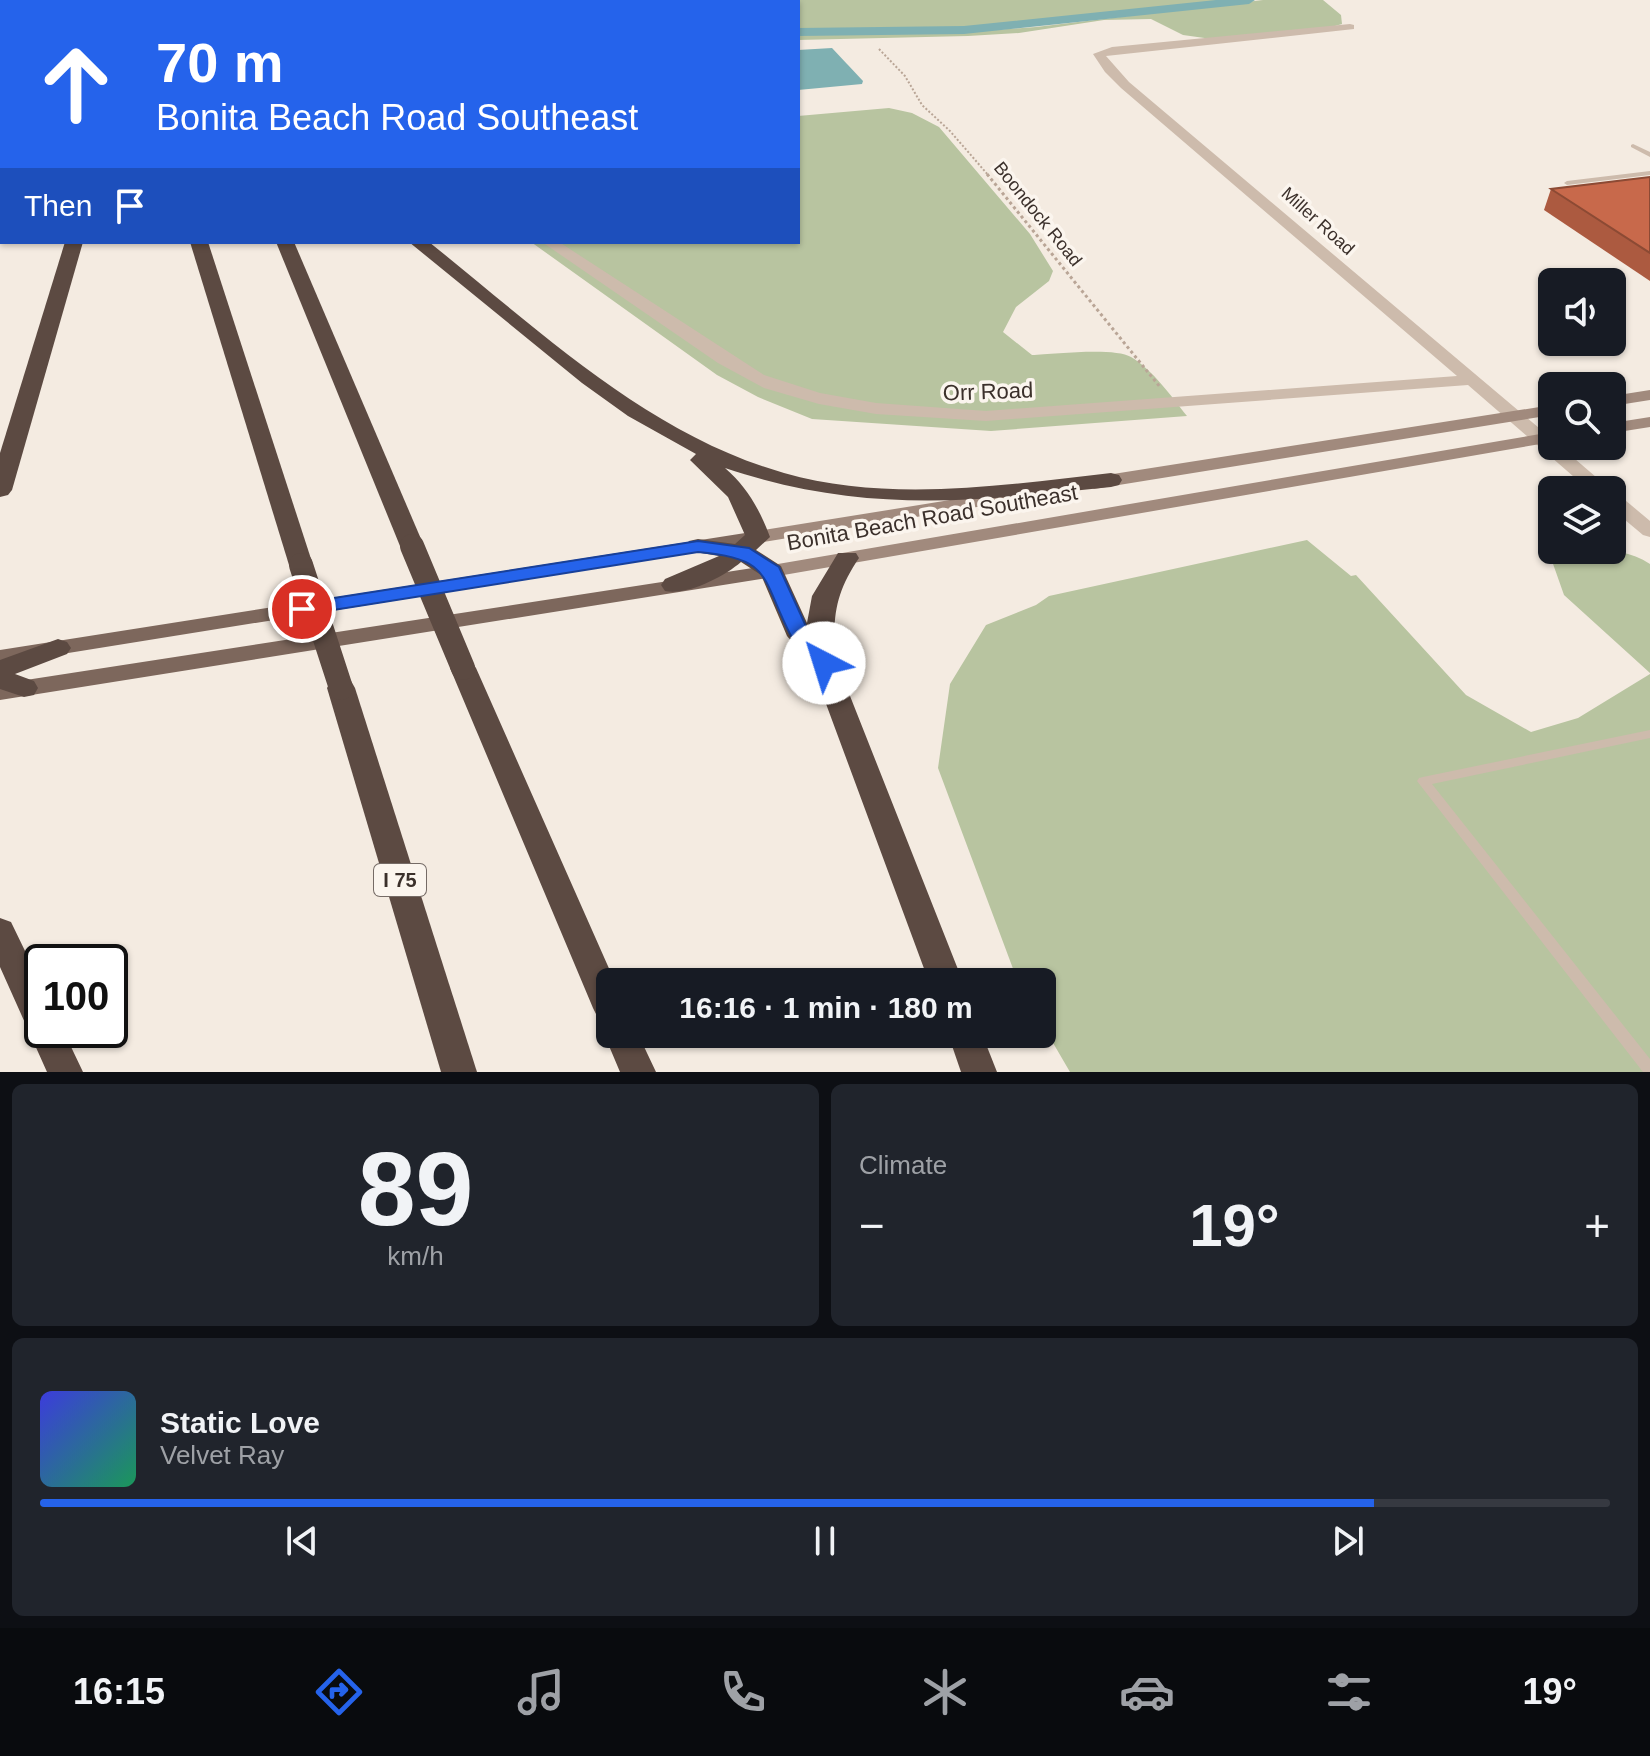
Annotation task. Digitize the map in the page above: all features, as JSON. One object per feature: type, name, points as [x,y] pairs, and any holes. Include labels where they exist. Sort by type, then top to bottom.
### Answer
[{"type":"highway","points":[[0,490],[73,244]]},
{"type":"highway","name":"I 75","points":[[200,244],[459,1072]]},
{"type":"highway","points":[[286,244],[596,976]]},
{"type":"highway","points":[[421,244],[622,403],[730,482],[747,506],[750,544],[772,571],[800,636],[824,663]]},
{"type":"highway","points":[[622,403],[695,446],[734,464],[780,479],[836,490],[972,496],[1111,480]]},
{"type":"highway","points":[[698,546],[750,544]]},
{"type":"highway","points":[[674,585],[723,565],[750,544]]},
{"type":"highway","points":[[847,558],[828,584],[819,606],[818,629],[824,663],[941,968]]},
{"type":"highway","points":[[0,670],[58,648]]},
{"type":"highway","points":[[0,931],[24,983]]},
{"type":"highway","points":[[54,1048],[65,1072]]},
{"type":"highway","points":[[627,1048],[638,1072]]},
{"type":"highway","points":[[970,1048],[979,1072]]},
{"type":"main road","points":[[0,657],[698,546]]},
{"type":"main road","name":"Bonita Beach Road Southeast","points":[[8,686],[772,571]]},
{"type":"street","name":"Miller Road","points":[[1350,27],[1128,48],[1099,54],[1109,70],[1125,85],[1238,178],[1513,416],[1538,433]]},
{"type":"street","name":"Orr Road","points":[[552,244],[739,367],[769,383],[792,391],[884,409],[961,417],[1471,380]]},
{"type":"street","points":[[1626,399],[1650,395]]},
{"type":"street","name":"Bonita Beach Road Southeast","points":[[750,544],[1111,480],[1538,412]]},
{"type":"street","points":[[1626,426],[1650,422]]},
{"type":"street","name":"Bonita Beach Road Southeast","points":[[772,571],[1538,439]]},
{"type":"street","name":"Miller Road","points":[[1569,460],[1586,476]]},
{"type":"street","points":[[1626,511],[1650,531]]},
{"type":"lane","points":[[1633,146],[1650,155]]},
{"type":"lane","points":[[1567,183],[1650,173]]},
{"type":"lane","points":[[1650,734],[1423,781],[1650,1070]]},
{"type":"path","name":"Boondock Road","points":[[879,49],[905,76],[922,105],[950,131],[1001,190],[1171,402]]},
{"type":"green space","points":[[800,0],[1249,0],[1034,25],[964,30],[800,32]]},
{"type":"green space","points":[[1263,0],[1323,0],[1341,15],[1342,24],[1314,32],[1226,41],[1183,35],[1151,19],[1104,20],[1019,33],[800,40],[800,34],[965,32],[1036,27]]},
{"type":"green space","points":[[889,108],[912,113],[939,127],[1030,234],[1053,271],[1049,281],[1016,307],[1003,332],[1032,355],[1112,352],[1131,357],[1154,376],[1187,416],[991,431],[812,419],[758,397],[717,375],[534,244],[800,244],[800,116]]},
{"type":"green space","points":[[1307,540],[1351,576],[1356,575],[1466,695],[1531,732],[1578,718],[1650,674],[1650,1072],[1070,1072],[1056,1048],[1056,968],[1013,968],[938,768],[950,684],[986,625],[1036,605],[1049,596]]},
{"type":"green space","points":[[1626,554],[1650,564],[1650,673],[1564,595],[1553,564],[1626,564]]},
{"type":"water","points":[[832,48],[863,81],[862,84],[800,90],[800,50]]},
{"type":"building","points":[[1650,177],[1650,253],[1551,189]]},
{"type":"waterway","points":[[800,32],[964,30],[1249,0]]},
{"type":"route","points":[[302,609],[698,546],[722,548],[742,552],[772,571],[800,636],[824,663]]}]
